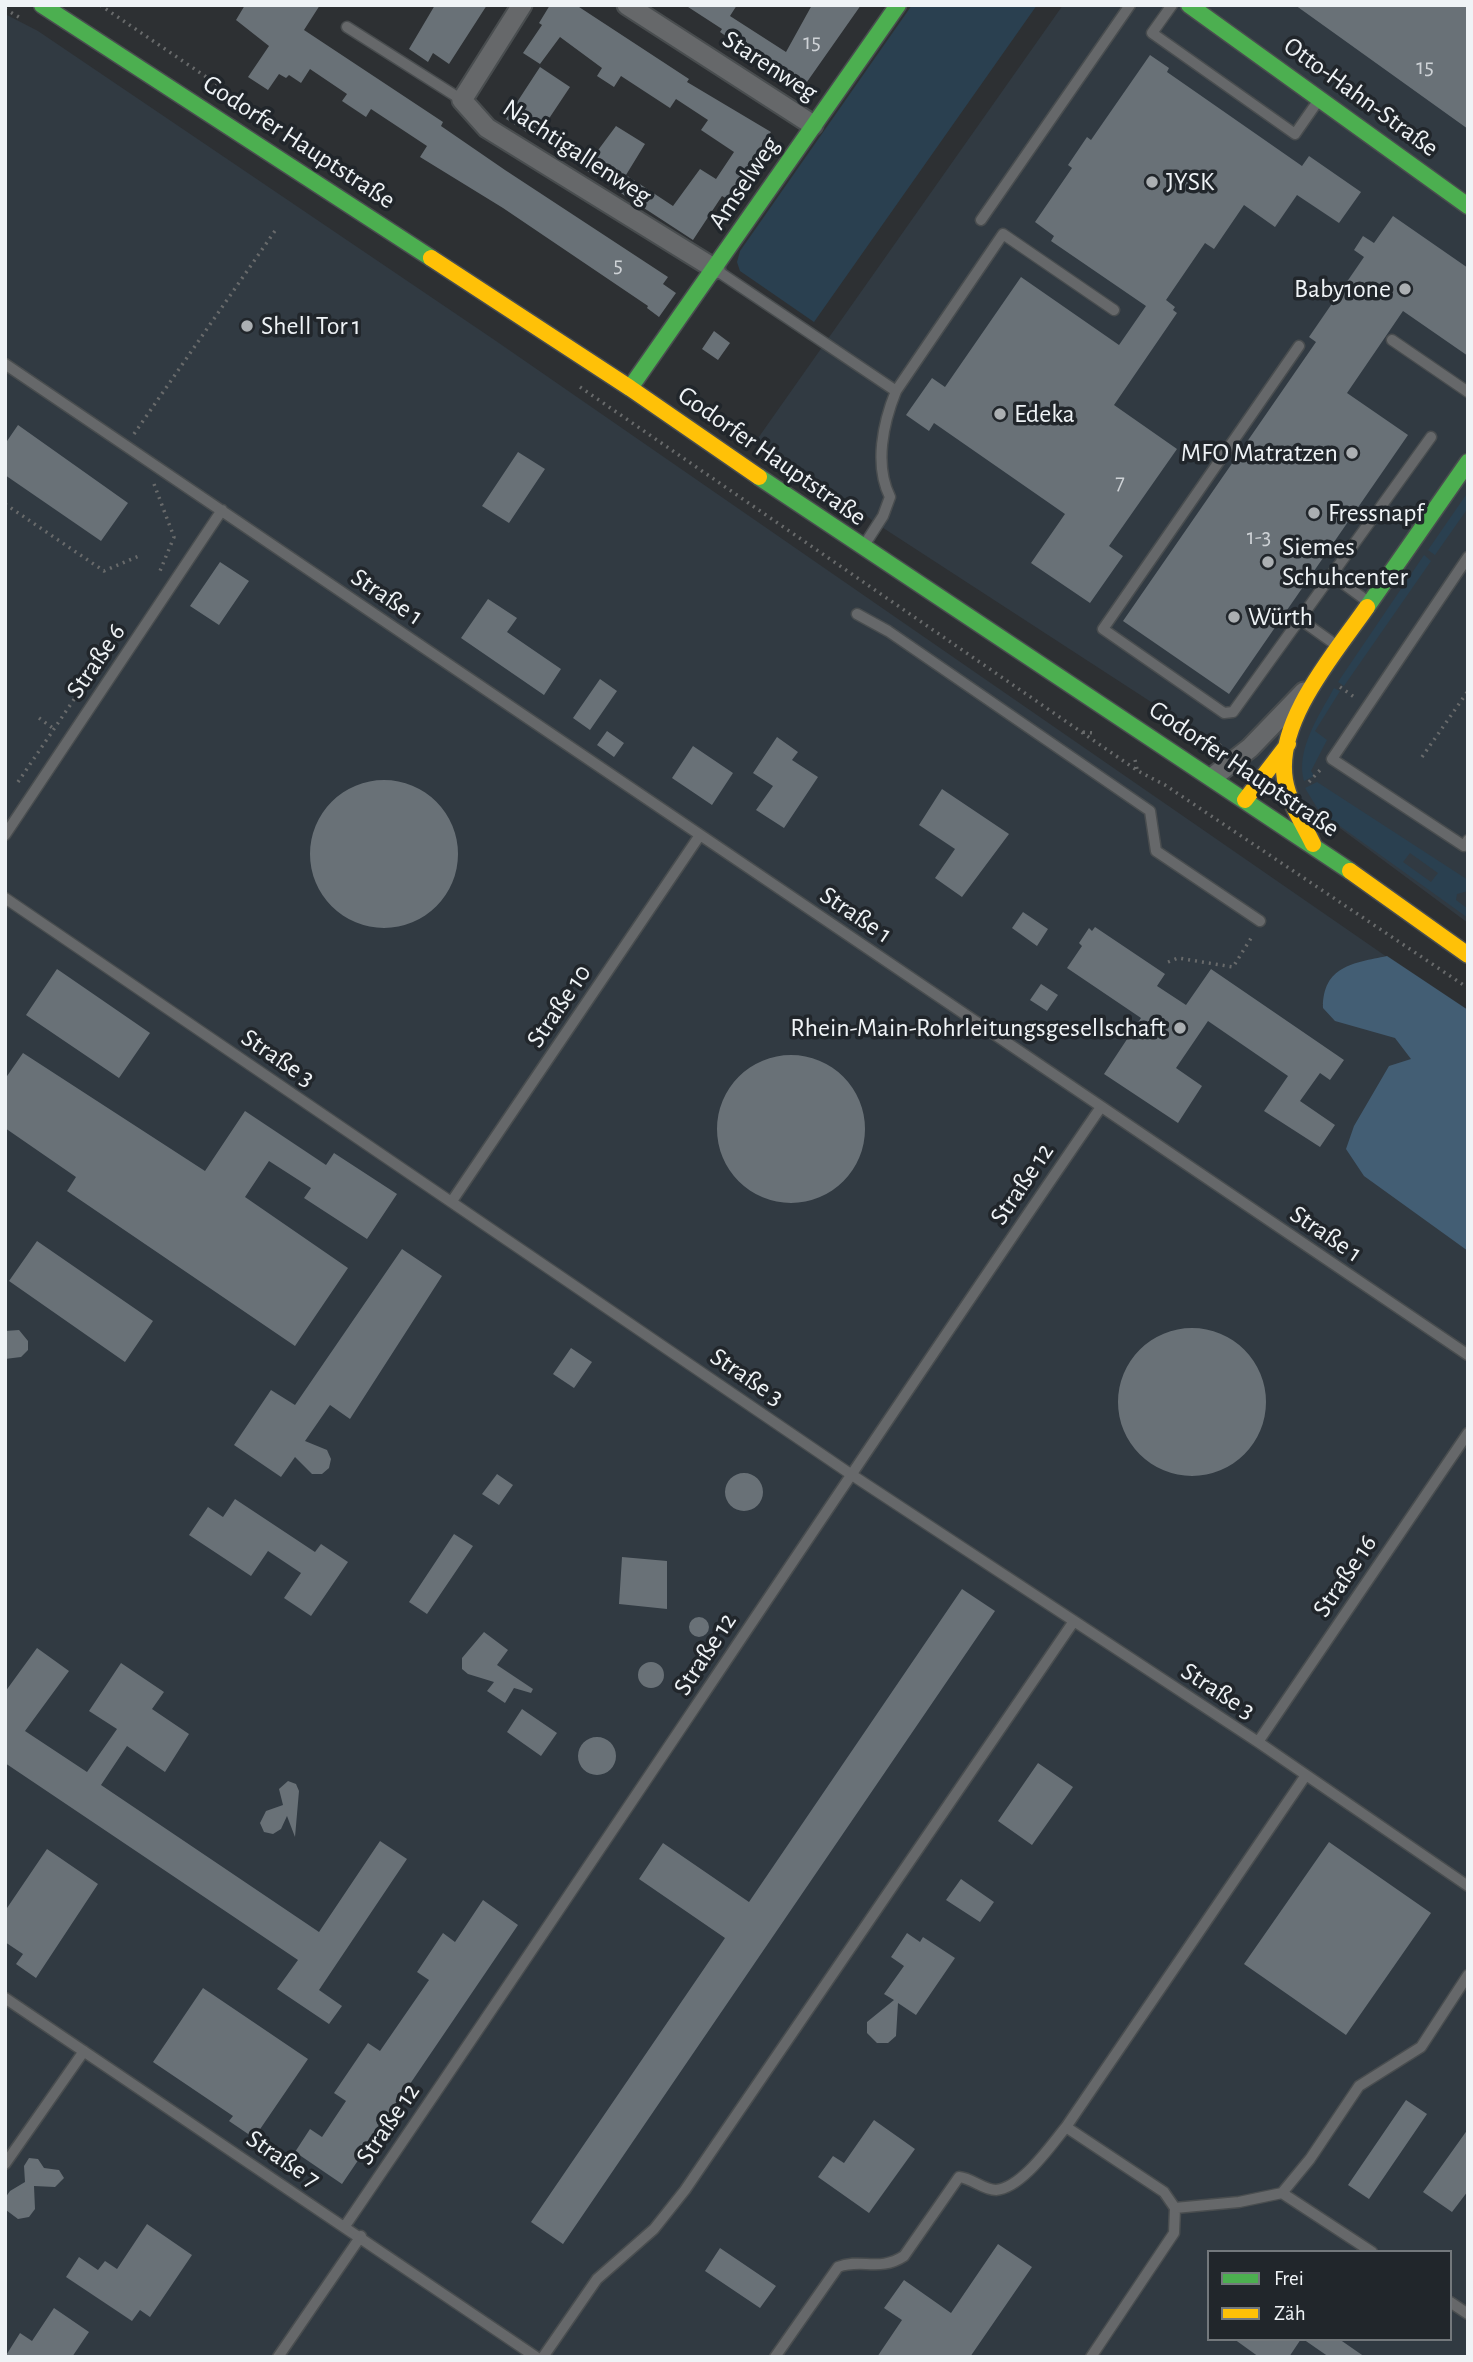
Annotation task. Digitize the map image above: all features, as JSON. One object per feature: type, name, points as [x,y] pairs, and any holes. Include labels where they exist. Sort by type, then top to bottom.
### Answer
[{"type":"main road","name":"Godorfer Hauptstraße","points":[[42,5],[630,388],[862,548],[1314,845],[1468,955]]},
{"type":"main road","name":"Amselweg","points":[[630,388],[898,5]]},
{"type":"main road","name":"Otto-Hahn-Straße","points":[[1189,5],[1468,206]]},
{"type":"main road","points":[[1314,845],[1286,788],[1284,759],[1299,710],[1313,685],[1468,462]]},
{"type":"main road","points":[[1245,800],[1289,742]]},
{"type":"street","points":[[462,100],[522,5]]},
{"type":"street","name":"Starenweg","points":[[627,5],[813,125]]},
{"type":"street","name":"Nachtigallenweg","points":[[462,100],[487,128],[715,270]]},
{"type":"street","points":[[1213,777],[1250,748],[1290,703],[1313,685]]},
{"type":"lane","points":[[981,220],[1130,5]]},
{"type":"lane","points":[[1172,5],[1152,33],[1295,134],[1319,100]]},
{"type":"lane","name":"Nachtigallenweg","points":[[346,26],[462,100]]},
{"type":"lane","points":[[862,548],[883,516],[890,497],[883,483],[882,452],[887,414],[896,391],[1003,234],[1114,310]]},
{"type":"lane","points":[[715,270],[896,391]]},
{"type":"lane","points":[[1392,340],[1468,392]]},
{"type":"lane","points":[[1299,346],[1103,629],[1224,713],[1233,712],[1241,704],[1431,437]]},
{"type":"lane","name":"Straße 1","points":[[5,364],[1468,1355]]},
{"type":"lane","name":"Straße 6","points":[[5,835],[222,510]]},
{"type":"lane","points":[[1468,557],[1332,759],[1464,846],[1468,840]]},
{"type":"lane","points":[[1333,576],[1371,603]]},
{"type":"lane","points":[[857,614],[888,631],[1150,810],[1156,851],[1260,921]]},
{"type":"lane","points":[[1301,620],[1340,647]]},
{"type":"lane","name":"Straße 10","points":[[452,1201],[700,835]]},
{"type":"lane","name":"Straße 3","points":[[5,898],[849,1473],[1258,1742],[1468,1886]]},
{"type":"lane","name":"Straße 12","points":[[345,2225],[578,1885],[849,1473],[1101,1107]]},
{"type":"lane","name":"Straße 16","points":[[1258,1742],[1468,1433]]},
{"type":"lane","points":[[542,2357],[597,2280],[654,2229],[685,2190],[1074,1621]]},
{"type":"lane","points":[[775,2357],[838,2267],[894,2263],[904,2256],[960,2177],[995,2190],[1010,2186],[1034,2165],[1066,2127],[1306,1775]]},
{"type":"lane","points":[[1175,2208],[1239,2202],[1282,2193],[1310,2159],[1359,2086],[1420,2046],[1468,1975]]},
{"type":"lane","name":"Straße 7","points":[[5,1998],[345,2225],[536,2357]]},
{"type":"lane","points":[[5,2164],[84,2051]]},
{"type":"lane","points":[[1066,2127],[1164,2192],[1175,2208],[1174,2233],[1091,2357]]},
{"type":"lane","points":[[1282,2193],[1369,2250]]},
{"type":"lane","points":[[278,2357],[361,2236]]},
{"type":"lane","points":[[1452,2303],[1468,2314]]},
{"type":"path","points":[[5,9],[28,22]]},
{"type":"path","points":[[126,446],[277,228]]},
{"type":"path","points":[[576,385],[1138,771],[1166,785],[1468,988]]},
{"type":"path","points":[[144,477],[153,483],[174,537],[156,577]]},
{"type":"path","points":[[5,503],[104,571],[141,555]]},
{"type":"path","points":[[18,782],[120,631]]},
{"type":"path","points":[[1422,758],[1468,691]]},
{"type":"path","points":[[38,718],[54,729]]},
{"type":"path","points":[[1081,732],[1094,733]]},
{"type":"path","points":[[1135,760],[1138,771]]},
{"type":"path","points":[[1168,962],[1178,958],[1233,967],[1260,921]]},
{"type":"shaded area","points":[[912,5],[1037,5],[814,322],[740,271],[737,262],[740,251]]},
{"type":"shaded area","points":[[1063,5],[1468,5],[1468,923],[1302,800],[874,522],[854,505],[756,441]]},
{"type":"shaded area","points":[[5,14],[38,31],[496,341],[1468,1013],[1468,2357],[5,2357]]},
{"type":"shaded area","points":[[1468,492],[1468,508],[1435,555],[1428,550]]},
{"type":"shaded area","points":[[1424,555],[1431,561],[1344,686],[1338,682]]},
{"type":"shaded area","points":[[1334,688],[1340,691],[1315,731],[1327,740],[1311,771],[1314,776],[1304,781],[1302,769],[1306,745]]},
{"type":"shaded area","points":[[1317,782],[1468,880],[1468,891],[1457,894],[1456,900],[1468,909],[1468,918],[1319,811],[1305,788]],"holes":[[[1410,853],[1438,873],[1431,882],[1403,862]]]},
{"type":"shaded area","points":[[1387,956],[1468,1010],[1468,1251],[1364,1176],[1346,1149],[1354,1126],[1389,1066],[1411,1059],[1395,1038],[1335,1021],[1323,1008],[1324,994],[1328,983],[1342,969]]},
{"type":"building","points":[[245,5],[320,5],[304,30],[443,122],[441,126],[505,170],[668,277],[663,284],[676,293],[659,317],[647,308],[648,306],[503,208],[420,157],[427,146],[371,109],[366,117],[342,101],[347,94],[310,69],[301,83],[289,75],[286,78],[279,74],[268,90],[248,77],[269,46],[236,20]]},
{"type":"building","points":[[435,5],[487,5],[449,64],[433,53],[428,62],[409,49]]},
{"type":"building","points":[[550,5],[576,5],[689,79],[687,82],[771,132],[727,199],[722,196],[693,240],[584,169],[616,126],[645,144],[626,175],[673,206],[700,169],[716,179],[734,152],[701,130],[708,120],[676,99],[670,108],[621,76],[614,87],[597,76],[602,68],[560,37],[540,64],[523,53],[542,25],[539,23]]},
{"type":"building","points":[[685,5],[737,5],[730,16],[786,52],[812,5],[861,5],[802,89],[720,32],[722,29]]},
{"type":"building","points":[[1295,5],[1468,5],[1468,129]]},
{"type":"building","points":[[1150,55],[1169,68],[1167,72],[1302,166],[1309,156],[1361,192],[1339,223],[1297,195],[1275,227],[1244,205],[1214,249],[1205,243],[1166,300],[1175,307],[1173,310],[1177,313],[1114,405],[1177,449],[1109,546],[1123,556],[1090,603],[1031,563],[1065,514],[934,423],[929,431],[906,415],[932,378],[945,387],[1021,277],[1119,345],[1146,306],[1051,241],[1054,236],[1035,222],[1072,168],[1068,165],[1087,137],[1091,140]]},
{"type":"building","points":[[540,67],[570,87],[536,138],[506,119]]},
{"type":"building","points":[[1393,216],[1468,268],[1468,356],[1403,311],[1347,393],[1408,435],[1229,694],[1123,621],[1316,342],[1309,337],[1364,257],[1354,250],[1363,236],[1374,243]]},
{"type":"building","points":[[714,331],[730,343],[718,360],[702,349]]},
{"type":"building","points":[[18,425],[128,503],[101,541],[5,475],[5,444]]},
{"type":"building","points":[[518,452],[545,469],[509,523],[482,506]]},
{"type":"building","points":[[220,562],[249,581],[219,625],[190,606]]},
{"type":"building","points":[[488,599],[517,618],[507,632],[561,669],[544,695],[461,638]]},
{"type":"building","points":[[600,679],[617,691],[590,730],[573,718]]},
{"type":"building","points":[[607,731],[624,743],[614,757],[597,745]]},
{"type":"building","points":[[777,737],[798,752],[792,760],[818,777],[784,828],[756,810],[773,786],[753,773]]},
{"type":"building","points":[[693,746],[733,773],[712,805],[672,778]]},
{"type":"building","points":[[384,780],[412,786],[436,802],[452,826],[458,854],[452,882],[436,906],[412,922],[384,928],[356,922],[332,906],[316,882],[310,854],[316,826],[332,802],[356,786]]},
{"type":"building","points":[[942,789],[1009,834],[962,897],[935,878],[955,849],[919,825]]},
{"type":"building","points":[[1023,912],[1048,929],[1037,946],[1012,928]]},
{"type":"building","points":[[1095,927],[1165,974],[1157,986],[1186,1005],[1211,969],[1344,1060],[1330,1080],[1320,1073],[1300,1101],[1335,1125],[1320,1147],[1264,1111],[1288,1076],[1208,1021],[1176,1068],[1202,1086],[1178,1123],[1104,1074],[1141,1018],[1067,968],[1082,946],[1079,943],[1089,928],[1092,931]]},
{"type":"building","points":[[57,969],[150,1033],[119,1078],[26,1015]]},
{"type":"building","points":[[1041,984],[1058,995],[1047,1011],[1030,1000]]},
{"type":"building","points":[[23,1053],[205,1171],[245,1111],[326,1165],[334,1153],[397,1194],[367,1239],[304,1198],[311,1188],[269,1161],[245,1197],[348,1268],[295,1346],[67,1191],[76,1177],[5,1128],[5,1079]]},
{"type":"building","points":[[791,1055],[819,1061],[843,1077],[859,1101],[865,1129],[859,1157],[843,1181],[819,1197],[791,1203],[763,1197],[739,1181],[723,1157],[717,1129],[723,1101],[739,1077],[763,1061]]},
{"type":"building","points":[[37,1241],[153,1321],[125,1362],[9,1281]]},
{"type":"building","points":[[402,1249],[442,1276],[350,1419],[330,1405],[305,1441],[327,1450],[331,1459],[329,1468],[322,1474],[312,1474],[295,1457],[281,1477],[234,1445],[271,1390],[295,1405]]},
{"type":"building","points":[[1192,1328],[1220,1334],[1244,1350],[1260,1374],[1266,1402],[1260,1430],[1244,1454],[1220,1470],[1192,1476],[1164,1470],[1140,1454],[1124,1430],[1118,1402],[1124,1374],[1140,1350],[1164,1334]]},
{"type":"building","points":[[19,1330],[28,1341],[28,1350],[21,1357],[5,1359],[5,1331]]},
{"type":"building","points":[[571,1348],[592,1362],[574,1388],[553,1374]]},
{"type":"building","points":[[744,1473],[757,1479],[763,1492],[757,1505],[744,1511],[731,1505],[725,1492],[731,1479]]},
{"type":"building","points":[[497,1474],[513,1485],[499,1505],[482,1494]]},
{"type":"building","points":[[235,1499],[315,1552],[321,1544],[348,1562],[311,1616],[284,1598],[301,1573],[268,1551],[251,1576],[189,1535],[208,1507],[223,1517]]},
{"type":"building","points":[[454,1534],[473,1546],[427,1614],[409,1602]]},
{"type":"building","points":[[622,1557],[667,1561],[667,1609],[619,1604]]},
{"type":"building","points":[[962,1589],[995,1611],[563,2244],[531,2222],[725,1938],[639,1879],[663,1843],[749,1902]]},
{"type":"building","points":[[699,1617],[706,1620],[709,1627],[706,1634],[699,1637],[692,1634],[689,1627],[692,1620]]},
{"type":"building","points":[[484,1632],[508,1650],[497,1665],[533,1689],[531,1693],[514,1688],[505,1703],[487,1691],[494,1682],[468,1674],[462,1669],[462,1658]]},
{"type":"building","points":[[37,1648],[69,1671],[25,1731],[87,1772],[117,1729],[89,1711],[121,1663],[164,1692],[152,1709],[189,1734],[165,1772],[127,1746],[101,1785],[319,1932],[380,1841],[407,1859],[319,1990],[342,2006],[329,2024],[277,1989],[298,1960],[5,1763],[5,1692]]},
{"type":"building","points":[[651,1662],[660,1666],[664,1675],[660,1684],[651,1688],[642,1684],[638,1675],[642,1666]]},
{"type":"building","points":[[522,1709],[557,1733],[541,1756],[507,1732]]},
{"type":"building","points":[[597,1737],[611,1742],[616,1756],[611,1770],[597,1775],[583,1770],[578,1756],[583,1742]]},
{"type":"building","points":[[1038,1763],[1073,1787],[1032,1845],[998,1821]]},
{"type":"building","points":[[288,1781],[296,1784],[299,1791],[295,1837],[287,1816],[281,1829],[273,1834],[264,1832],[260,1823],[266,1811],[283,1805],[279,1789]]},
{"type":"building","points":[[1329,1842],[1431,1913],[1346,2035],[1244,1964]]},
{"type":"building","points":[[47,1849],[98,1884],[36,1978],[16,1964],[23,1954],[5,1942],[5,1911]]},
{"type":"building","points":[[961,1879],[994,1902],[980,1922],[946,1900]]},
{"type":"building","points":[[483,1900],[518,1925],[342,2184],[295,2152],[310,2129],[322,2137],[346,2101],[334,2093],[368,2043],[380,2051],[429,1980],[417,1972],[443,1933],[455,1942]]},
{"type":"building","points":[[907,1933],[920,1942],[923,1937],[955,1958],[916,2015],[898,2003],[896,2036],[888,2043],[877,2043],[867,2033],[867,2022],[894,2000],[884,1994],[904,1966],[891,1957]]},
{"type":"building","points":[[203,1988],[308,2059],[254,2138],[229,2121],[233,2116],[153,2062]]},
{"type":"building","points":[[1406,2100],[1427,2114],[1369,2199],[1348,2185]]},
{"type":"building","points":[[874,2120],[915,2149],[869,2213],[818,2177],[833,2156],[844,2163]]},
{"type":"building","points":[[1468,2129],[1468,2191],[1452,2212],[1423,2192]]},
{"type":"building","points":[[29,2158],[38,2159],[44,2168],[59,2170],[64,2178],[55,2187],[34,2186],[35,2209],[29,2217],[18,2219],[6,2210],[5,2198],[10,2191],[25,2182],[24,2166]]},
{"type":"building","points":[[147,2224],[192,2255],[150,2317],[140,2310],[132,2321],[66,2277],[79,2257],[98,2270],[105,2261],[117,2269]]},
{"type":"building","points":[[998,2244],[1032,2267],[970,2357],[877,2357],[902,2320],[884,2308],[904,2280],[951,2313]]},
{"type":"building","points":[[720,2248],[776,2286],[760,2308],[705,2271]]},
{"type":"building","points":[[54,2308],[89,2332],[72,2357],[5,2357],[20,2333],[32,2341]]},
{"type":"building","points":[[1237,2341],[1300,2341],[1289,2357],[1259,2357]]},
{"type":"building","points":[[1306,2341],[1342,2341],[1365,2357],[1329,2357]]},
{"type":"traffic: fast","points":[[42,5],[431,258]]},
{"type":"traffic: fast","points":[[630,388],[898,5]]},
{"type":"traffic: fast","points":[[1189,5],[1468,206]]},
{"type":"traffic: fast","points":[[1367,607],[1468,462]]},
{"type":"traffic: fast","points":[[759,477],[1350,871]]},
{"type":"traffic: slow","points":[[431,258],[630,388],[759,477]]},
{"type":"traffic: slow","points":[[1313,844],[1293,805],[1285,780],[1284,757],[1289,734],[1311,688],[1367,607]]},
{"type":"traffic: slow","points":[[1245,800],[1288,744]]},
{"type":"traffic: slow","points":[[1350,871],[1468,955]]},
{"type":"place","name":"JYSK","points":[[1152,182]]},
{"type":"place","name":"Baby1one","points":[[1405,289]]},
{"type":"place","name":"Shell Tor 1","points":[[247,326]]},
{"type":"place","name":"Edeka","points":[[1000,414]]},
{"type":"place","name":"MFO Matratzen","points":[[1352,453]]},
{"type":"place","name":"Fressnapf","points":[[1314,513]]},
{"type":"place","name":"Siemes Schuhcenter","points":[[1268,562]]},
{"type":"place","name":"Würth","points":[[1234,617]]},
{"type":"place","name":"Rhein-Main-Rohrleitungsgesellschaft","points":[[1180,1028]]}]
